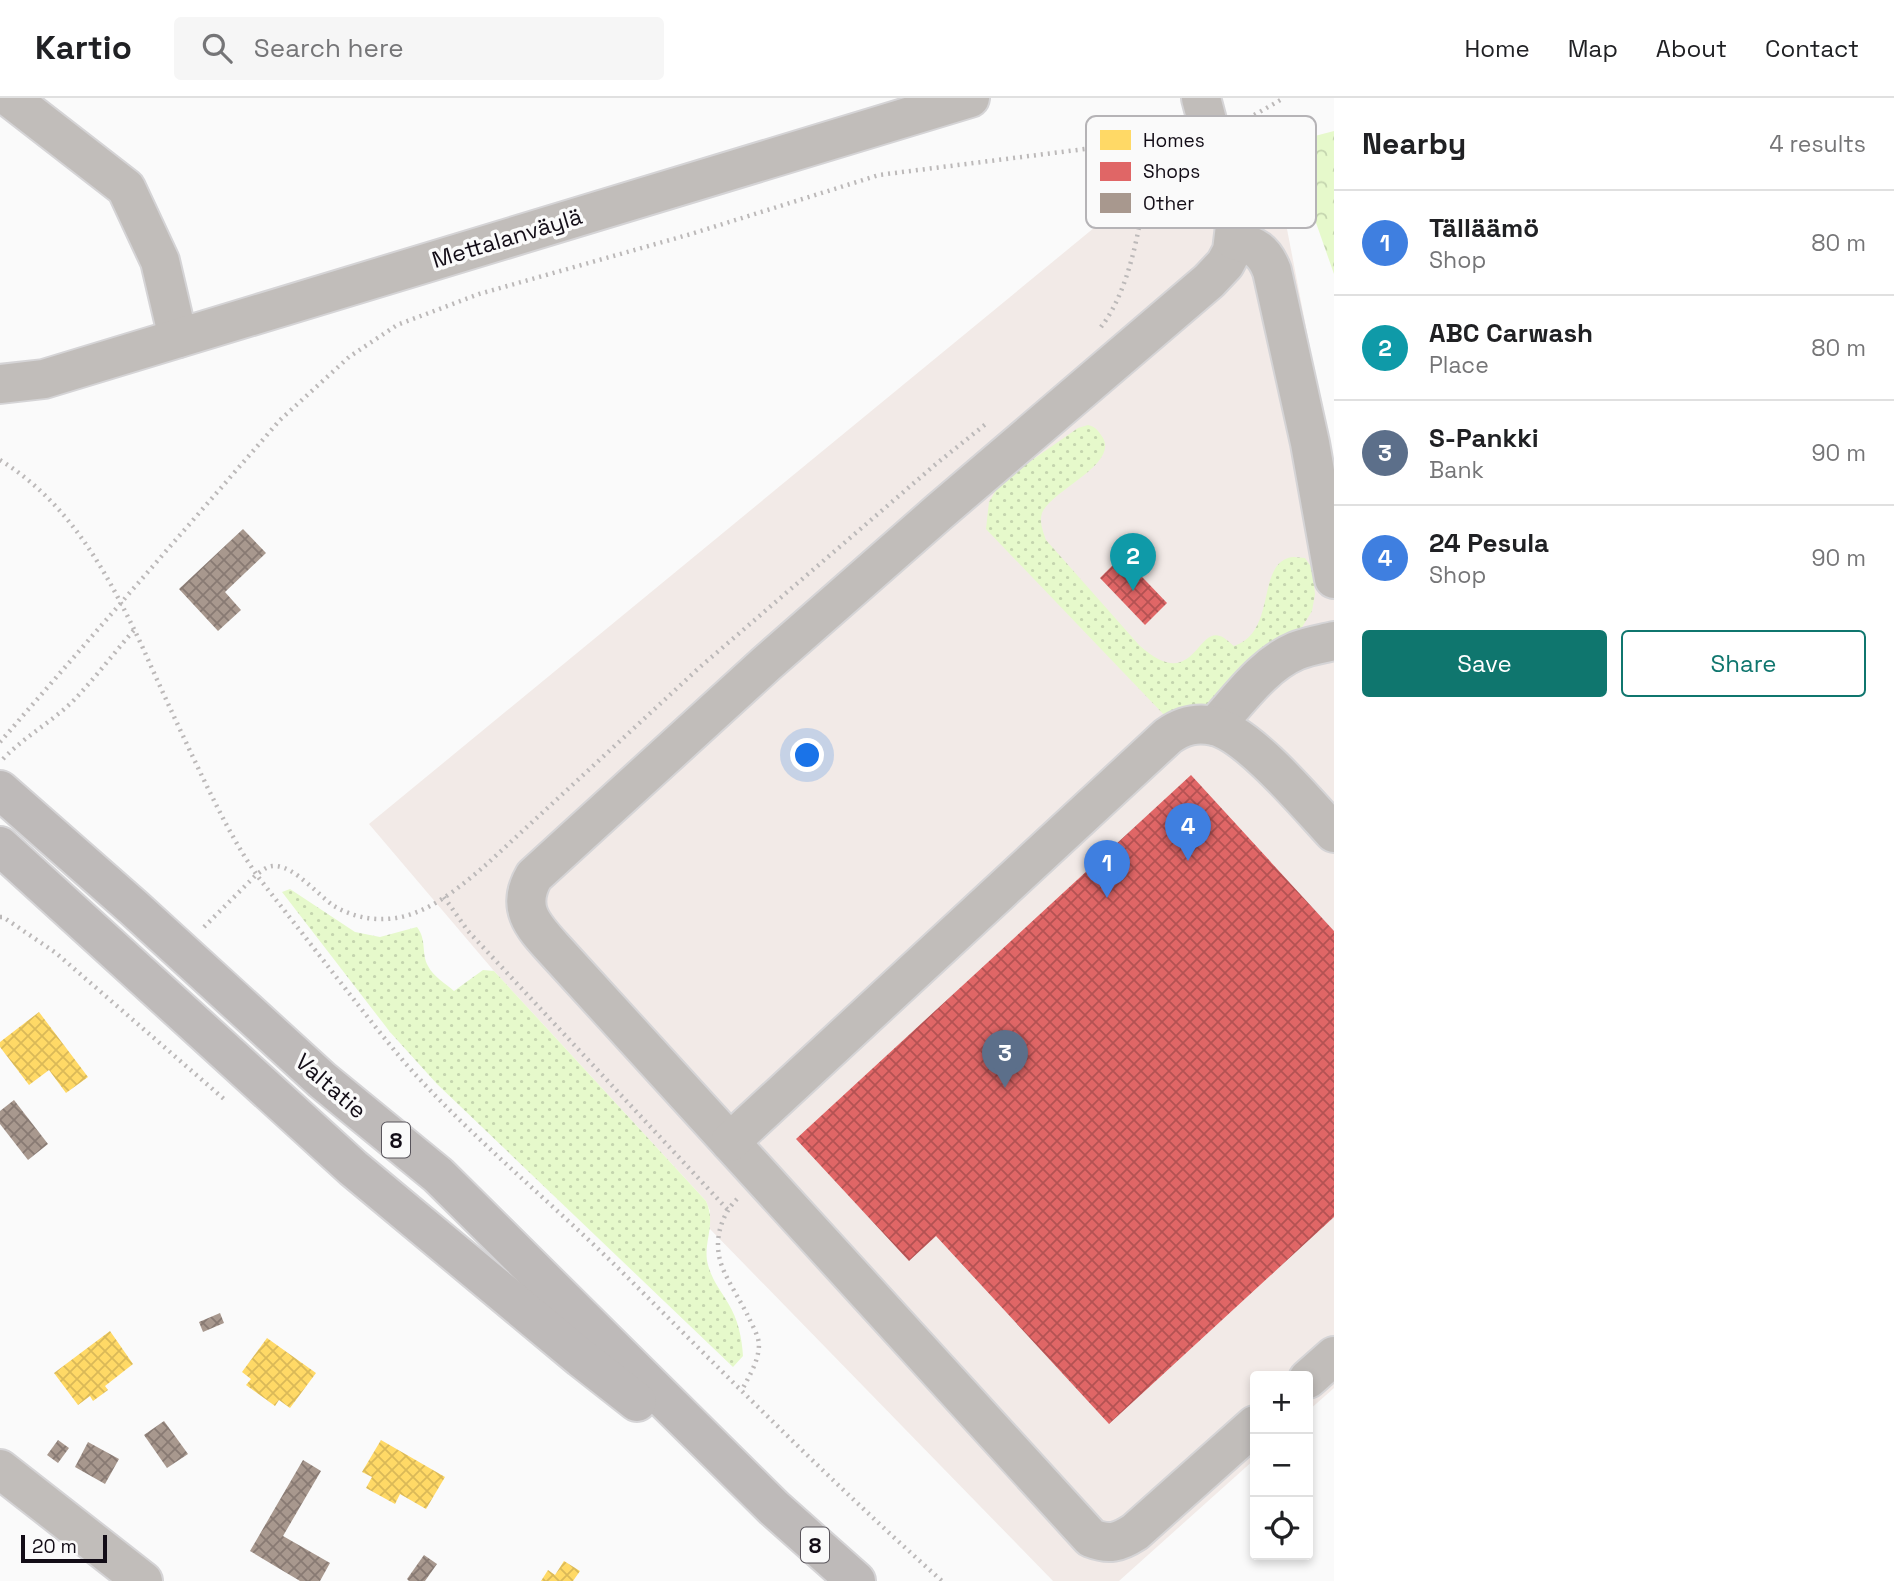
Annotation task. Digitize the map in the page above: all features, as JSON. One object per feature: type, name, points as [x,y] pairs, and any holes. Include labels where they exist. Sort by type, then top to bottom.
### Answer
[{"type":"highway","name":"Valtatie","points":[[0,790],[322,1080],[438,1175],[774,1508],[856,1581]]},
{"type":"highway","name":"Valtatie","points":[[0,846],[353,1168],[580,1358],[774,1508]]},
{"type":"street","points":[[10,98],[125,188],[160,261],[178,338]]},
{"type":"street","name":"Mettalanväylä","points":[[0,384],[44,379],[970,98]]},
{"type":"street","points":[[1235,228],[1232,251],[1225,264],[1209,281],[766,664],[534,876],[525,896],[526,908],[540,934],[1091,1538],[1106,1544],[1124,1539],[1135,1532],[1250,1429]]},
{"type":"street","points":[[1234,240],[1259,250],[1272,271],[1310,443],[1334,579]]},
{"type":"street","name":"Mettalanväylä","points":[[0,411],[44,379]]},
{"type":"street","points":[[1215,726],[1260,677],[1279,661],[1296,651],[1334,641]]},
{"type":"street","points":[[730,1142],[1168,736],[1180,728],[1198,724],[1215,726],[1234,734],[1257,753],[1334,833]]},
{"type":"street","points":[[1313,1375],[1334,1356]]},
{"type":"street","points":[[0,1469],[143,1581]]},
{"type":"path","points":[[1253,116],[1284,98]]},
{"type":"path","points":[[0,742],[280,420],[349,357],[397,326],[479,294],[879,175],[1086,149]]},
{"type":"path","points":[[1095,334],[1114,307],[1128,272],[1138,228]]},
{"type":"path","points":[[204,928],[257,874],[265,867],[275,865],[285,869],[333,905],[351,915],[370,918],[387,919],[417,913],[463,885],[700,667],[991,420]]},
{"type":"path","points":[[0,460],[34,485],[59,509],[96,557],[121,601],[217,806],[257,874],[352,997],[425,1085],[610,1261],[844,1491],[942,1581]]},
{"type":"path","points":[[1,761],[15,746],[74,700],[134,630]]},
{"type":"path","points":[[444,897],[468,930],[728,1210]]},
{"type":"path","points":[[742,1390],[757,1359],[759,1343],[720,1260],[720,1229],[728,1210],[760,1176]]},
{"type":"shaded area","points":[[1094,228],[1287,228],[1334,472],[1334,1388],[1313,1407],[1313,1371],[1250,1371],[1250,1463],[1119,1581],[1053,1581],[710,1229],[710,1211],[706,1201],[494,971],[369,824]]},
{"type":"green space","points":[[1334,131],[1334,274],[1316,223],[1316,136]]},
{"type":"green space","points":[[1088,425],[1096,428],[1101,435],[1105,445],[1102,456],[1083,476],[1048,504],[1041,516],[1043,530],[1046,540],[1139,645],[1157,658],[1171,663],[1182,662],[1212,636],[1222,637],[1234,646],[1247,639],[1256,628],[1272,574],[1279,564],[1290,557],[1305,558],[1312,568],[1315,594],[1312,611],[1299,632],[1217,703],[1182,710],[1168,719],[986,529],[989,502],[1005,479],[1078,428]]},
{"type":"green space","points":[[290,889],[355,932],[380,937],[417,927],[430,970],[454,991],[483,970],[494,971],[706,1201],[710,1218],[708,1265],[734,1316],[742,1342],[743,1356],[733,1367],[437,1084],[390,1032],[282,892]]},
{"type":"building: Homes","points":[[39,1012],[88,1077],[66,1093],[49,1070],[29,1085],[0,1047],[0,1042]]},
{"type":"building: Homes","points":[[110,1331],[133,1364],[105,1386],[108,1390],[93,1401],[90,1396],[78,1405],[54,1373]]},
{"type":"building: Homes","points":[[267,1338],[316,1373],[290,1408],[279,1400],[275,1406],[246,1385],[251,1379],[242,1372]]},
{"type":"building: Homes","points":[[381,1440],[445,1477],[426,1509],[400,1494],[395,1504],[366,1488],[372,1477],[362,1472]]},
{"type":"building: Homes","points":[[564,1561],[580,1571],[573,1581],[541,1581],[548,1570],[555,1575]]},
{"type":"building: Shops","points":[[1122,556],[1167,603],[1145,625],[1100,578]]},
{"type":"building: Shops","points":[[1191,775],[1334,931],[1334,1217],[1109,1424],[936,1236],[909,1261],[796,1139]]},
{"type":"building: Other","points":[[243,529],[266,553],[225,592],[241,610],[218,631],[179,589]]},
{"type":"building: Other","points":[[14,1100],[48,1144],[28,1160],[0,1124],[0,1111]]},
{"type":"building: Other","points":[[220,1313],[224,1323],[203,1332],[199,1322]]},
{"type":"building: Other","points":[[164,1421],[188,1454],[167,1468],[144,1435]]},
{"type":"building: Other","points":[[58,1440],[69,1448],[58,1463],[47,1455]]},
{"type":"building: Other","points":[[88,1442],[119,1459],[105,1484],[75,1467]]},
{"type":"building: Other","points":[[303,1460],[321,1471],[283,1536],[330,1563],[320,1581],[300,1581],[250,1551]]},
{"type":"building: Other","points":[[424,1555],[437,1564],[425,1581],[409,1581],[407,1579]]},
{"type":"place","name":"ABC Carwash","points":[[1133,591]]},
{"type":"place","name":"24 Pesula","points":[[1188,861]]},
{"type":"place","name":"Tälläämö","points":[[1107,898]]},
{"type":"place","name":"S-Pankki","points":[[1005,1088]]}]
